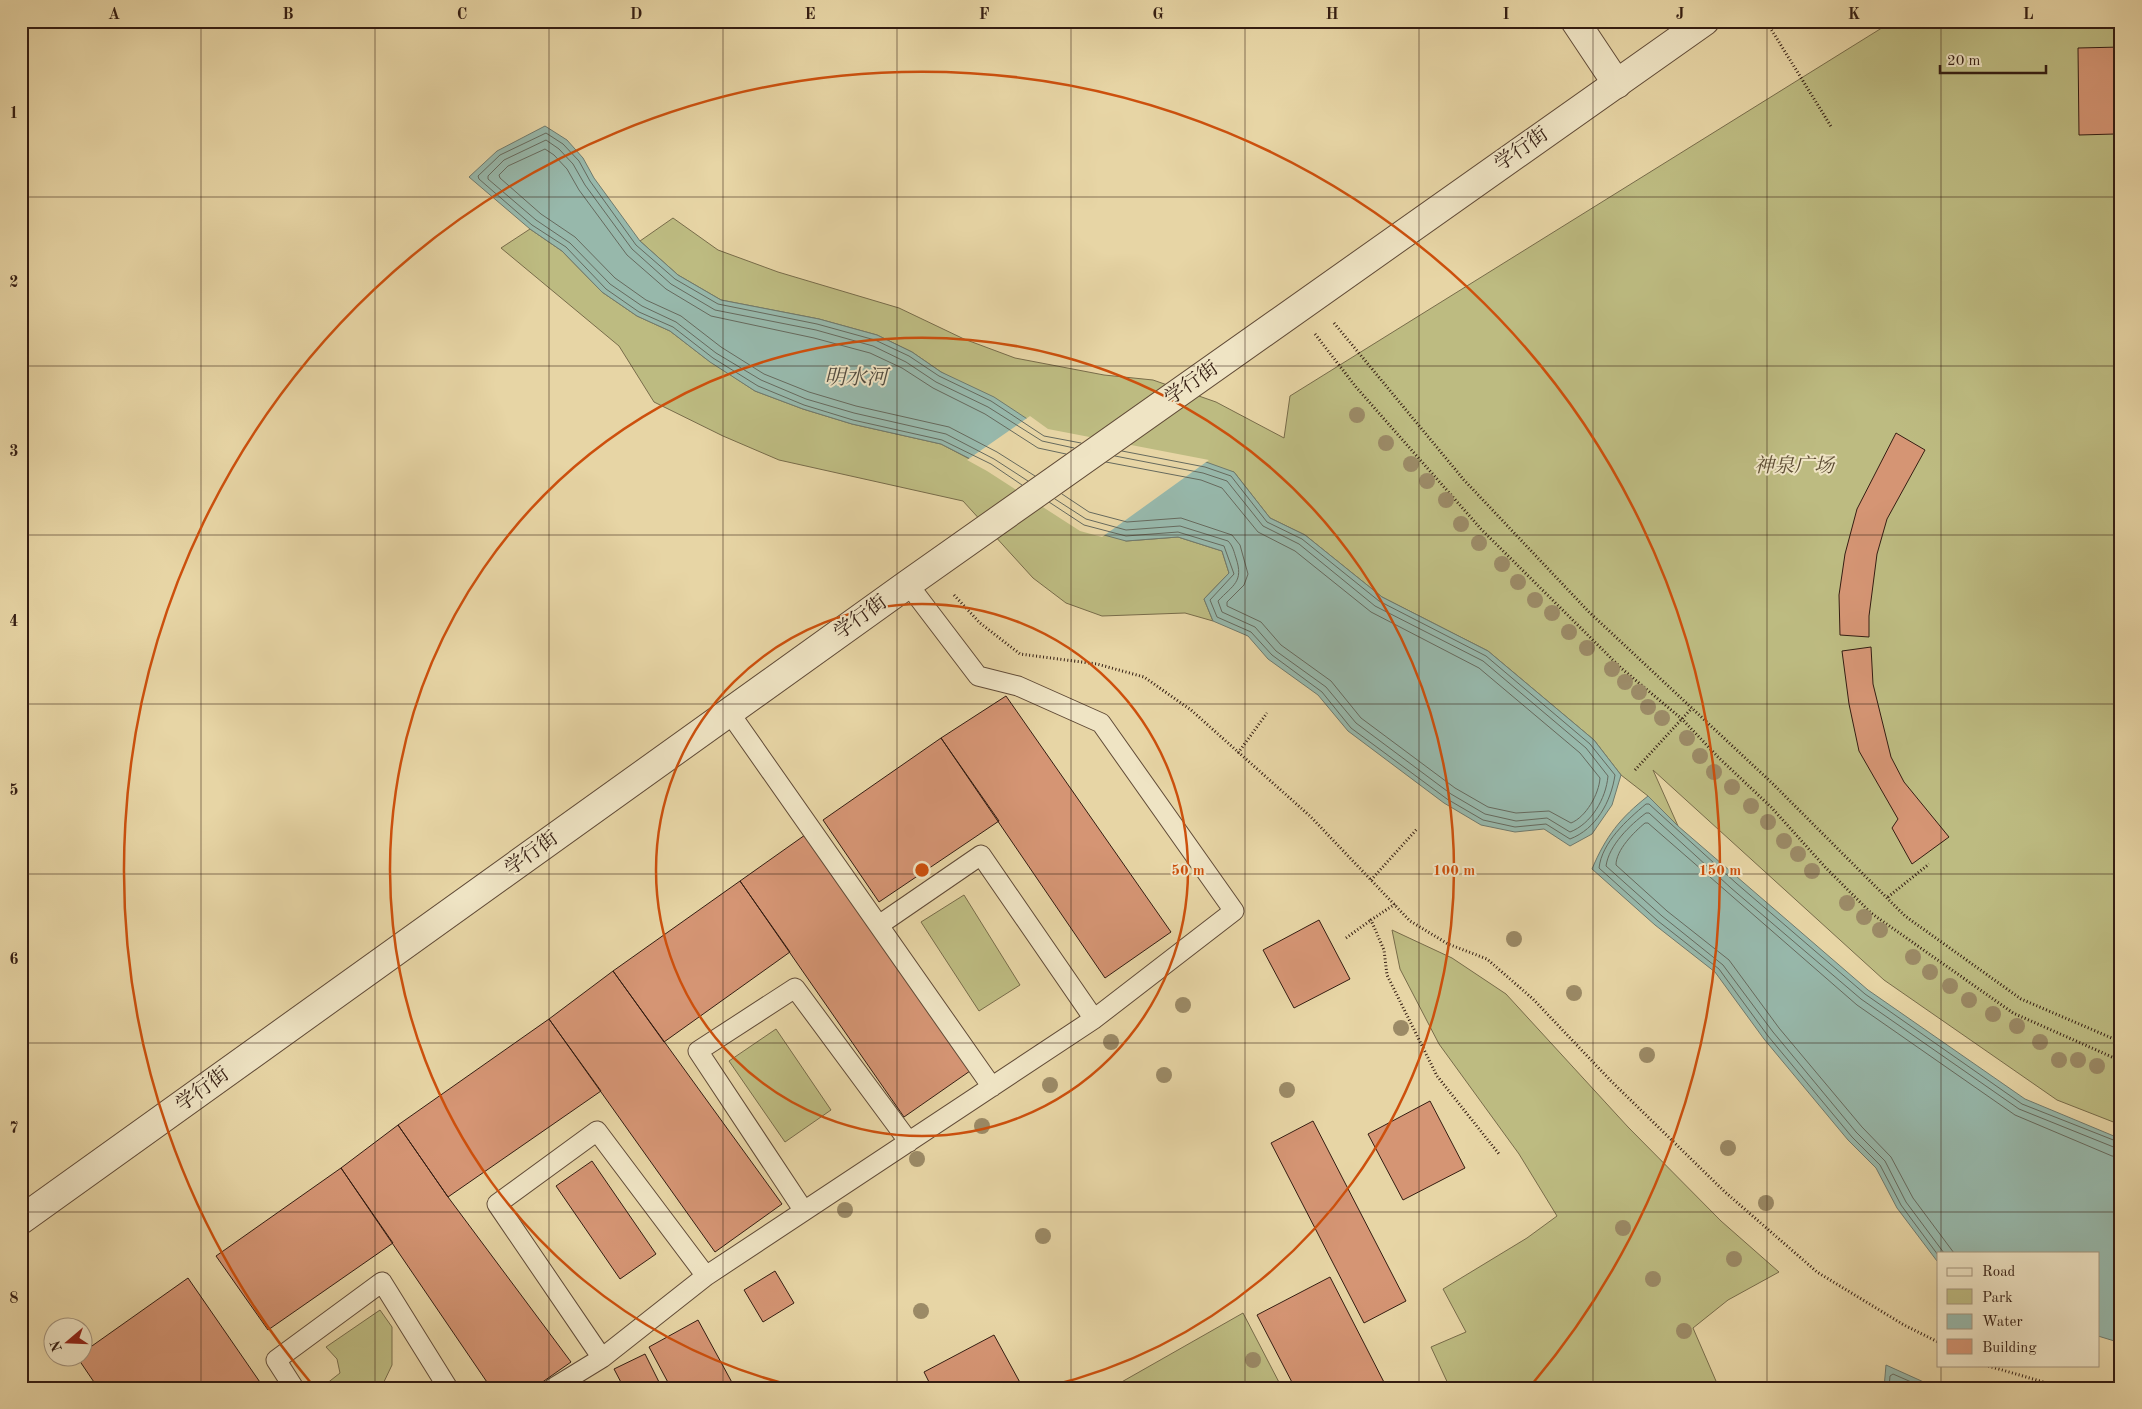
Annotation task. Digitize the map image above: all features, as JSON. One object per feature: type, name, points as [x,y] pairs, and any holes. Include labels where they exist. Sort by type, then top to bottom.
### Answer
[{"type":"street","points":[[1575,21],[1617,84]]},
{"type":"street","name":"学行街","points":[[21,1220],[930,568],[1705,21]]},
{"type":"lane","points":[[562,1385],[602,1358],[706,1276],[1094,1019],[1234,911],[1101,723],[1018,686],[978,676],[908,584]]},
{"type":"lane","points":[[729,712],[992,1087]]},
{"type":"lane","points":[[879,925],[981,855],[1094,1019]]},
{"type":"lane","points":[[804,1211],[698,1051],[795,988],[908,1142]]},
{"type":"lane","points":[[602,1358],[497,1204],[597,1131],[706,1276]]},
{"type":"lane","points":[[294,1388],[276,1360],[382,1282],[448,1388]]},
{"type":"path","points":[[1766,21],[1832,128]]},
{"type":"path","points":[[1305,304],[1464,480],[1589,612],[1692,708],[1906,916],[2022,999],[2121,1042]]},
{"type":"path","points":[[1305,304],[1356,387],[1481,529],[1621,668],[1682,719],[1718,757],[1771,807],[1870,913],[2013,1013],[2121,1062]]},
{"type":"path","points":[[930,568],[980,623],[1020,654],[1097,664],[1144,677],[1192,710],[1311,818],[1410,921],[1448,944],[1488,959],[1533,999],[1611,1081],[1725,1192],[1817,1272],[1904,1325],[1937,1342]]},
{"type":"path","points":[[1635,770],[1692,708]]},
{"type":"path","points":[[1238,753],[1267,713]]},
{"type":"path","points":[[1371,880],[1417,829]]},
{"type":"path","points":[[1888,897],[1929,864]]},
{"type":"path","points":[[1346,938],[1395,904]]},
{"type":"path","points":[[1371,920],[1384,950],[1387,976],[1437,1076],[1500,1154]]},
{"type":"path","points":[[1988,1366],[2064,1388]]},
{"type":"green space","name":"神泉广场","points":[[1893,21],[2121,21],[2121,1125],[2057,1100],[1884,980],[1653,770],[1678,826],[1648,796],[1621,775],[1594,740],[1488,651],[1382,597],[1305,535],[1270,518],[1234,472],[1047,432],[941,372],[912,352],[877,335],[819,319],[721,300],[678,275],[640,241],[673,218],[718,250],[778,272],[899,308],[964,339],[1015,358],[1104,375],[1153,380],[1216,402],[1284,438],[1290,396]]},
{"type":"green space","points":[[530,229],[562,251],[602,292],[637,316],[670,331],[705,358],[755,391],[803,409],[852,424],[941,444],[1126,541],[1178,537],[1222,551],[1229,573],[1204,599],[1213,621],[1185,613],[1102,616],[1066,603],[1033,578],[963,501],[779,460],[723,436],[654,402],[619,346],[501,248]]},
{"type":"green space","points":[[964,895],[1020,985],[979,1011],[921,922]]},
{"type":"green space","points":[[1392,930],[1452,958],[1506,994],[1628,1127],[1721,1221],[1779,1272],[1728,1300],[1693,1328],[1719,1388],[1450,1388],[1431,1347],[1466,1332],[1443,1289],[1527,1238],[1557,1216],[1519,1154],[1439,1044],[1400,969]]},
{"type":"green space","points":[[776,1029],[831,1110],[785,1142],[729,1061]]},
{"type":"green space","points":[[380,1310],[392,1327],[392,1365],[381,1388],[321,1388],[340,1373],[337,1359],[326,1347]]},
{"type":"green space","points":[[1243,1313],[1282,1388],[1111,1388]]},
{"type":"water","name":"明水河","points":[[545,126],[567,140],[583,158],[594,178],[640,241],[678,275],[721,300],[819,319],[877,335],[912,352],[941,372],[994,397],[1047,432],[1206,462],[1234,472],[1270,518],[1305,535],[1382,597],[1488,651],[1594,740],[1621,775],[1612,805],[1592,834],[1570,846],[1544,829],[1515,832],[1481,825],[1444,803],[1348,731],[1318,695],[1268,659],[1248,636],[1213,621],[1204,599],[1229,573],[1222,551],[1178,537],[1126,541],[1082,529],[988,468],[941,444],[852,424],[803,409],[755,391],[710,362],[670,331],[637,316],[602,292],[562,251],[530,229],[469,177],[497,151]]},
{"type":"water","points":[[1648,796],[1678,826],[1868,990],[2025,1099],[2121,1139],[2121,1343],[2100,1337],[2100,1252],[1937,1252],[1937,1261],[1897,1208],[1876,1168],[1848,1140],[1764,1039],[1715,972],[1655,925],[1592,869],[1608,837],[1629,812]]},
{"type":"water","points":[[1886,1365],[1937,1388],[1884,1388]]},
{"type":"pier","points":[[1030,416],[1048,429],[1209,460],[1102,537],[1080,531],[967,460]]},
{"type":"building","points":[[2121,47],[2121,119],[2115,120],[2115,134],[2079,135],[2078,48]]},
{"type":"building","points":[[1896,433],[1925,450],[1887,519],[1877,554],[1869,616],[1869,637],[1840,635],[1839,595],[1845,554],[1857,509]]},
{"type":"building","points":[[1871,647],[1873,684],[1891,757],[1904,782],[1949,837],[1912,864],[1892,828],[1898,819],[1859,751],[1849,704],[1842,651]]},
{"type":"building","points":[[1006,696],[1171,932],[1105,978],[941,738]]},
{"type":"building","points":[[941,738],[999,821],[879,902],[823,820]]},
{"type":"building","points":[[805,835],[970,1071],[904,1117],[740,881]]},
{"type":"building","points":[[740,881],[790,952],[664,1042],[613,971]]},
{"type":"building","points":[[1319,920],[1350,979],[1294,1008],[1263,950]]},
{"type":"building","points":[[613,971],[782,1204],[715,1252],[549,1019]]},
{"type":"building","points":[[549,1019],[601,1091],[448,1197],[398,1125]]},
{"type":"building","points":[[1430,1101],[1465,1168],[1403,1200],[1368,1134]]},
{"type":"building","points":[[1313,1121],[1406,1301],[1364,1323],[1271,1143]]},
{"type":"building","points":[[398,1125],[448,1197],[571,1362],[534,1388],[491,1388],[341,1168]]},
{"type":"building","points":[[592,1161],[656,1254],[620,1279],[556,1186]]},
{"type":"building","points":[[341,1168],[393,1243],[268,1330],[216,1256]]},
{"type":"building","points":[[775,1271],[794,1303],[763,1322],[744,1290]]},
{"type":"building","points":[[1330,1277],[1387,1388],[1295,1388],[1257,1315]]},
{"type":"building","points":[[188,1278],[264,1388],[98,1388],[83,1366],[92,1366],[92,1346]]},
{"type":"building","points":[[698,1320],[735,1388],[671,1388],[649,1347]]},
{"type":"building","points":[[994,1335],[1023,1388],[932,1388],[924,1372]]},
{"type":"building","points":[[645,1354],[662,1388],[624,1388],[614,1369]]}]
